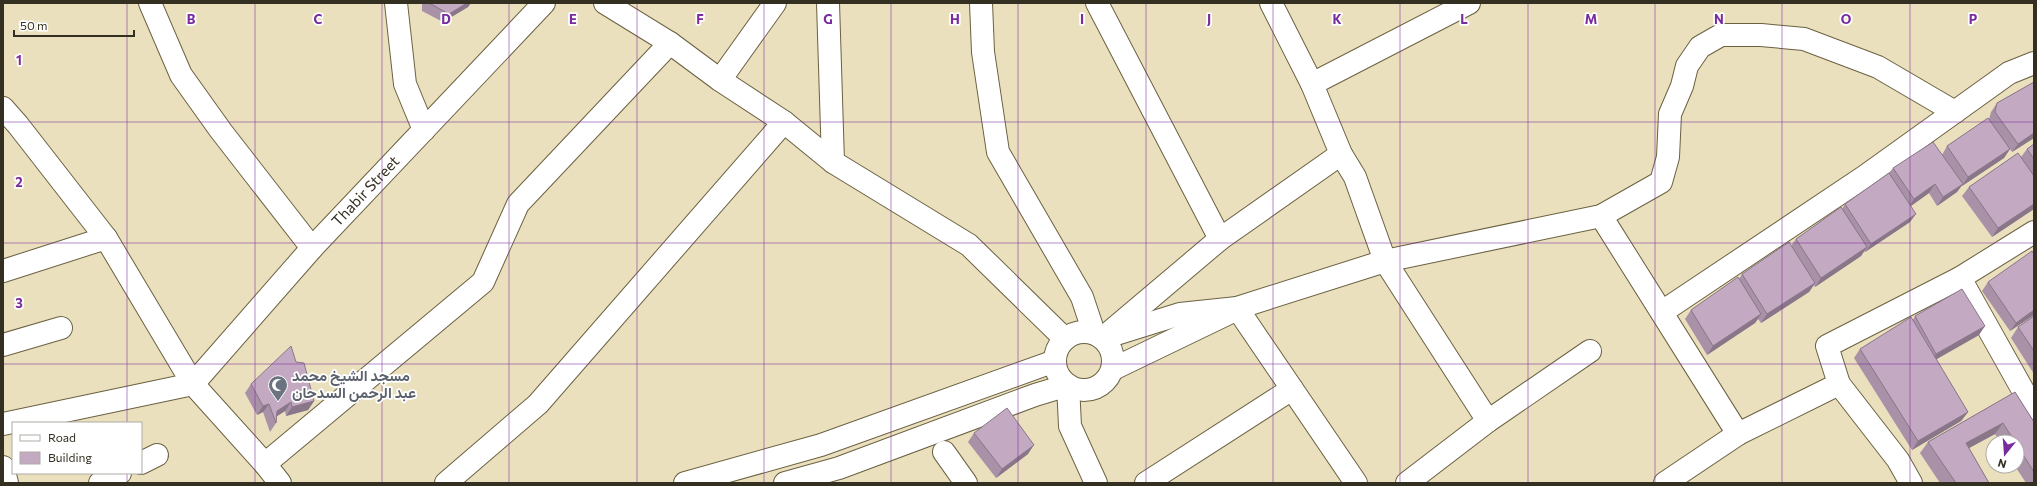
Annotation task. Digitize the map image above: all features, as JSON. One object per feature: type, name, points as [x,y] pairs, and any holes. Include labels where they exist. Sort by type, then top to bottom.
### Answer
[{"type":"street","points":[[150,3],[181,75],[221,131],[312,248]]},
{"type":"street","points":[[396,3],[405,84],[424,130]]},
{"type":"street","name":"Thabir Street","points":[[193,384],[312,248],[544,3]]},
{"type":"street","points":[[605,3],[670,43],[720,80],[784,122],[833,162],[969,245],[1065,338]]},
{"type":"street","points":[[720,80],[775,3]]},
{"type":"street","points":[[828,3],[833,162]]},
{"type":"street","points":[[981,3],[984,52],[998,152],[1082,297],[1099,335],[1113,352],[1113,369]]},
{"type":"street","points":[[1097,3],[1220,239]]},
{"type":"street","points":[[1271,3],[1312,84],[1341,154],[1355,177],[1385,261],[1488,421]]},
{"type":"street","points":[[1312,84],[1469,3]]},
{"type":"street","points":[[1237,308],[1219,319],[1113,369],[1102,384],[1094,388],[1085,390],[1076,389],[1068,385],[1061,378],[1055,361],[1059,345],[1065,338],[1079,332],[1099,335],[1180,314],[1237,308],[1385,261],[1601,216],[1661,182],[1668,157],[1670,114],[1682,86],[1687,66],[1700,47],[1721,35],[1761,35],[1804,39],[1878,67],[1955,112]]},
{"type":"street","points":[[265,464],[483,282],[518,204],[670,43]]},
{"type":"street","points":[[1662,312],[1864,177],[2009,73],[2034,63]]},
{"type":"street","points":[[3,108],[11,127],[106,238],[193,384],[265,464],[280,483]]},
{"type":"street","points":[[446,483],[538,404],[784,122]]},
{"type":"street","points":[[1099,335],[1220,239],[1341,154]]},
{"type":"street","points":[[1601,216],[1738,434]]},
{"type":"street","points":[[1911,483],[1894,454],[1839,384],[1827,346],[1960,278],[2034,232]]},
{"type":"street","points":[[3,271],[106,238]]},
{"type":"street","points":[[1960,278],[2034,410]]},
{"type":"street","points":[[1237,308],[1356,483]]},
{"type":"street","points":[[3,345],[61,328]]},
{"type":"street","points":[[1407,483],[1430,477],[1488,421],[1590,350]]},
{"type":"street","points":[[685,483],[821,445],[1055,361]]},
{"type":"street","points":[[12,422],[193,384]]},
{"type":"street","points":[[1665,483],[1738,434],[1839,384]]},
{"type":"street","points":[[785,483],[839,468],[1035,395],[1068,385]]},
{"type":"street","points":[[1068,385],[1070,426],[1096,483]]},
{"type":"street","points":[[1146,483],[1292,389]]},
{"type":"street","points":[[944,452],[966,483]]},
{"type":"street","points":[[3,467],[7,483]]},
{"type":"street","points":[[100,483],[118,474]]},
{"type":"building","points":[[429,3],[467,3],[449,14]]},
{"type":"building","points":[[2034,82],[2034,133],[2018,144],[1995,112],[1997,103]]},
{"type":"building","points":[[1988,118],[2010,149],[1968,177],[1947,146]]},
{"type":"building","points":[[1933,142],[1963,184],[1943,197],[1935,184],[1914,199],[1893,168]]},
{"type":"building","points":[[2034,144],[2034,159],[2027,149]]},
{"type":"building","points":[[2018,153],[2034,176],[2034,204],[1998,228],[1969,187]]},
{"type":"building","points":[[1889,173],[1916,214],[1871,244],[1845,204]]},
{"type":"building","points":[[1841,207],[1867,247],[1821,278],[1796,239]]},
{"type":"building","points":[[1789,242],[1815,283],[1767,314],[1742,274]]},
{"type":"building","points":[[2032,251],[2034,254],[2034,310],[2016,323],[1988,282]]},
{"type":"building","points":[[1738,277],[1761,314],[1713,346],[1691,310]]},
{"type":"building","points":[[1962,289],[1985,326],[1936,354],[1915,316]]},
{"type":"building","points":[[2034,316],[2034,351],[2018,327]]},
{"type":"building","points":[[1911,317],[1968,412],[1918,441],[1860,349]]},
{"type":"building","name":"مسجد الشيخ محمد عبد الرحمن السدحان","points":[[291,346],[296,362],[304,363],[314,401],[292,407],[291,402],[277,411],[276,423],[269,404],[263,406],[251,384]]},
{"type":"building","points":[[2015,392],[2034,422],[2034,472],[2025,458],[2025,434],[2010,434],[2003,423],[1966,443],[1989,483],[1956,483],[1928,442]]},
{"type":"building","points":[[1007,408],[1034,445],[1002,469],[974,433]]},
{"type":"place","name":"مسجد الشيخ محمد عبد الرحمن السدحان","points":[[278,402]]}]
